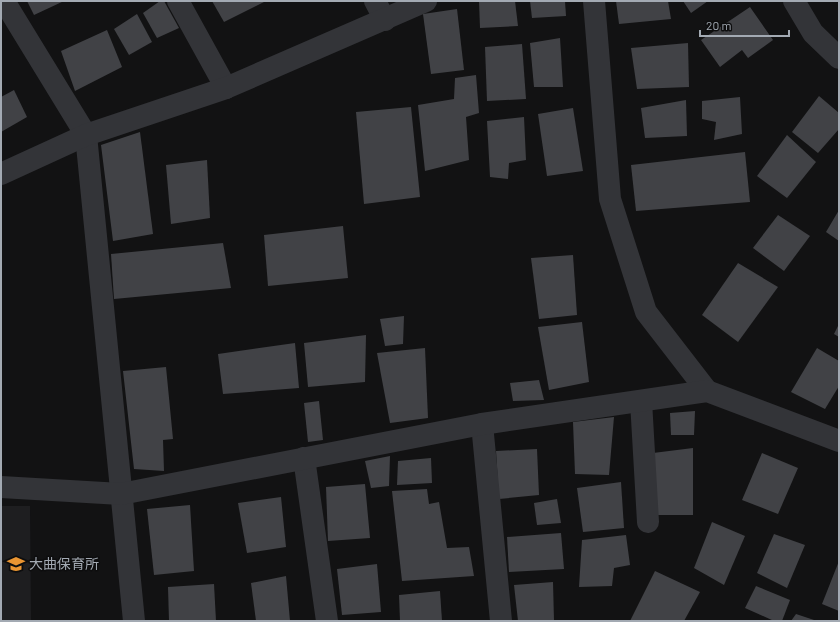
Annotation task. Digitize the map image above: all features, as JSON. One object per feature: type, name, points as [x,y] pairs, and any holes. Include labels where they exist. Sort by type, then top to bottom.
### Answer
[{"type":"street","points":[[4,1],[86,135],[134,621]]},
{"type":"street","points":[[178,1],[226,88]]},
{"type":"street","points":[[1,174],[86,135],[226,88],[380,10],[426,1]]},
{"type":"street","points":[[594,1],[610,199],[646,312],[707,391]]},
{"type":"street","points":[[794,1],[813,33],[839,58]]},
{"type":"street","points":[[1,487],[121,494],[482,424],[707,391],[839,441]]},
{"type":"street","points":[[641,400],[648,522]]},
{"type":"street","points":[[482,424],[501,621]]},
{"type":"street","points":[[304,458],[327,621]]},
{"type":"shaded area","name":"大曲保育所","points":[[1,506],[30,506],[31,621],[1,621]]},
{"type":"building","points":[[27,1],[64,1],[34,15]]},
{"type":"building","points":[[160,1],[164,1],[179,28],[157,38],[143,13]]},
{"type":"building","points":[[212,1],[266,1],[224,22]]},
{"type":"building","points":[[479,1],[515,1],[518,26],[480,28]]},
{"type":"building","points":[[530,1],[565,1],[566,16],[532,18]]},
{"type":"building","points":[[616,1],[668,1],[671,19],[619,24]]},
{"type":"building","points":[[683,1],[708,1],[691,13]]},
{"type":"building","points":[[750,7],[773,40],[748,58],[742,50],[720,67],[701,40]]},
{"type":"building","points":[[457,9],[464,70],[431,74],[423,14]]},
{"type":"building","points":[[137,14],[152,42],[129,55],[114,29]]},
{"type":"building","points":[[107,30],[122,67],[75,91],[61,51]]},
{"type":"building","points":[[560,38],[563,87],[534,87],[530,43]]},
{"type":"building","points":[[688,43],[689,87],[637,89],[631,48]]},
{"type":"building","points":[[522,44],[526,99],[487,101],[485,47]]},
{"type":"building","points":[[476,75],[479,113],[466,117],[469,160],[425,171],[418,105],[454,99],[455,78]]},
{"type":"building","points":[[14,90],[27,117],[1,132],[1,97]]},
{"type":"building","points":[[819,96],[839,113],[839,129],[818,153],[792,132]]},
{"type":"building","points":[[740,97],[742,134],[714,140],[716,122],[702,119],[702,101]]},
{"type":"building","points":[[686,100],[687,136],[645,138],[641,108]]},
{"type":"building","points":[[411,107],[420,197],[364,204],[356,112]]},
{"type":"building","points":[[573,108],[583,171],[547,176],[538,114]]},
{"type":"building","points":[[524,117],[526,160],[509,163],[508,179],[490,177],[487,121]]},
{"type":"building","points":[[140,132],[153,234],[113,241],[101,145]]},
{"type":"building","points":[[787,135],[816,162],[787,198],[757,176]]},
{"type":"building","points":[[745,152],[750,202],[636,211],[631,165]]},
{"type":"building","points":[[207,160],[210,218],[171,224],[166,165]]},
{"type":"building","points":[[839,210],[839,241],[826,232]]},
{"type":"building","points":[[778,215],[810,236],[784,271],[753,248]]},
{"type":"building","points":[[343,226],[348,278],[268,286],[264,235]]},
{"type":"building","points":[[223,243],[231,288],[114,299],[111,254]]},
{"type":"building","points":[[573,255],[577,315],[539,319],[531,258]]},
{"type":"building","points":[[738,263],[778,287],[738,342],[702,315]]},
{"type":"building","points":[[404,316],[403,344],[385,346],[380,319]]},
{"type":"building","points":[[582,322],[589,382],[549,390],[538,327]]},
{"type":"building","points":[[839,324],[839,337],[834,334]]},
{"type":"building","points":[[366,335],[365,382],[308,387],[304,343]]},
{"type":"building","points":[[295,343],[299,388],[223,394],[218,354]]},
{"type":"building","points":[[425,348],[428,418],[390,423],[377,353]]},
{"type":"building","points":[[817,348],[839,361],[839,386],[825,409],[791,392]]},
{"type":"building","points":[[166,367],[173,439],[163,440],[164,471],[134,469],[123,371]]},
{"type":"building","points":[[539,380],[544,400],[513,401],[510,383]]},
{"type":"building","points":[[319,401],[323,440],[308,442],[304,403]]},
{"type":"building","points":[[695,411],[694,435],[671,435],[670,413]]},
{"type":"building","points":[[614,417],[609,475],[575,474],[573,422]]},
{"type":"building","points":[[693,448],[693,515],[657,515],[653,453]]},
{"type":"building","points":[[537,449],[539,495],[499,499],[496,451]]},
{"type":"building","points":[[762,453],[798,468],[778,514],[742,500]]},
{"type":"building","points":[[390,456],[389,486],[371,488],[365,461]]},
{"type":"building","points":[[431,458],[432,483],[397,485],[398,461]]},
{"type":"building","points":[[621,482],[624,528],[583,532],[577,488]]},
{"type":"building","points":[[365,484],[370,538],[328,541],[326,487]]},
{"type":"building","points":[[427,489],[429,504],[439,502],[447,548],[469,547],[474,576],[402,581],[392,491]]},
{"type":"building","points":[[281,497],[286,547],[247,553],[238,503]]},
{"type":"building","points":[[557,499],[561,523],[537,525],[534,503]]},
{"type":"building","points":[[190,505],[194,571],[154,575],[147,509]]},
{"type":"building","points":[[712,522],[745,536],[724,585],[694,568]]},
{"type":"building","points":[[561,533],[564,569],[509,572],[507,537]]},
{"type":"building","points":[[774,534],[805,545],[787,588],[757,573]]},
{"type":"building","points":[[626,535],[630,565],[614,568],[612,586],[579,587],[582,540]]},
{"type":"building","points":[[839,561],[839,611],[822,604]]},
{"type":"building","points":[[377,564],[381,612],[342,615],[337,569]]},
{"type":"building","points":[[655,571],[700,592],[684,621],[630,621]]},
{"type":"building","points":[[286,576],[290,621],[256,621],[251,583]]},
{"type":"building","points":[[553,582],[554,621],[518,621],[514,585]]},
{"type":"building","points":[[214,584],[216,621],[169,621],[168,587]]},
{"type":"building","points":[[756,586],[790,600],[782,621],[774,621],[745,608]]},
{"type":"building","points":[[440,591],[442,621],[400,621],[399,595]]},
{"type":"building","points":[[796,614],[817,621],[791,621]]},
{"type":"place","name":"大曲保育所","points":[[16,564]]}]
